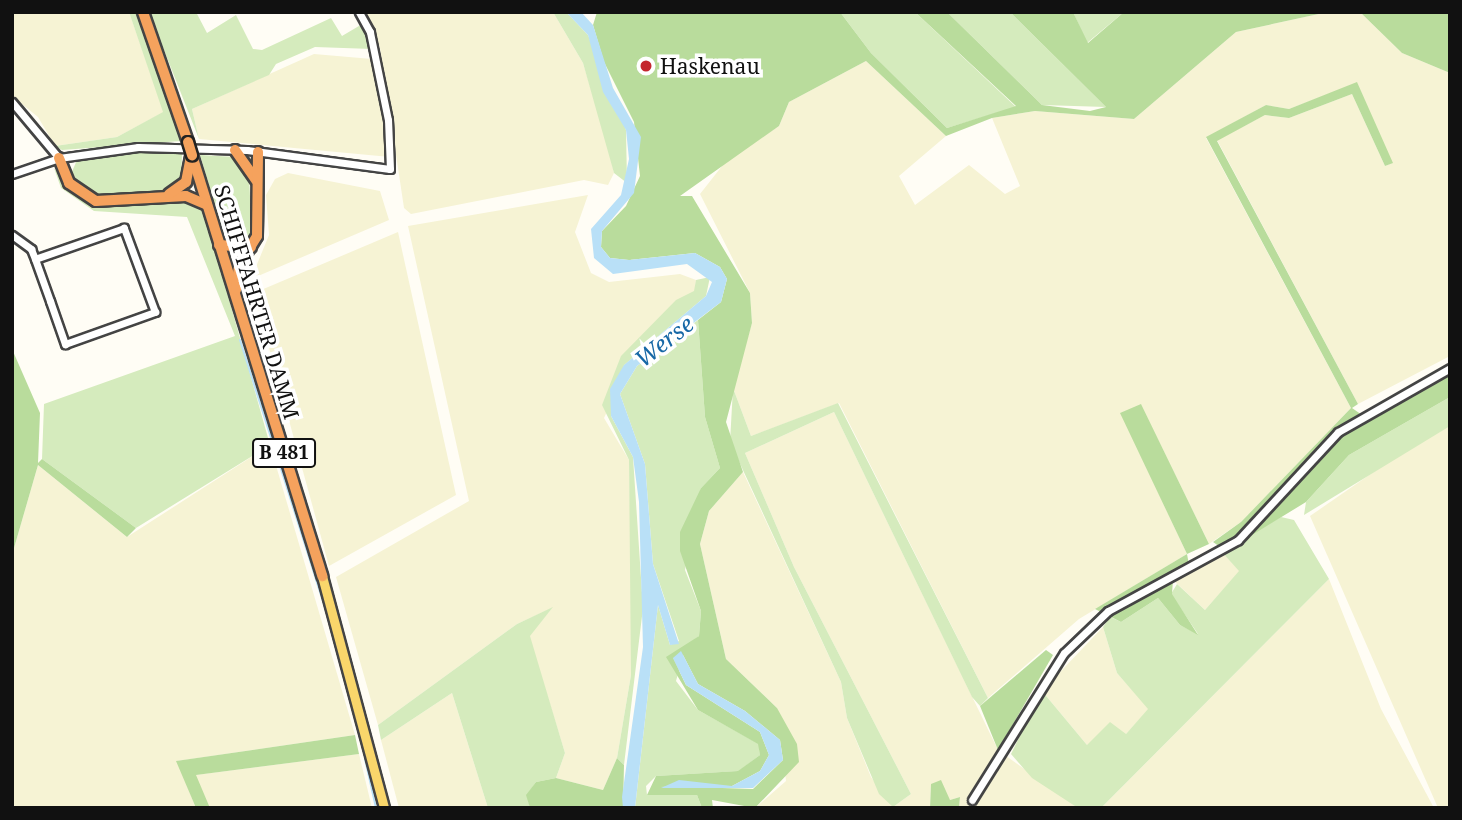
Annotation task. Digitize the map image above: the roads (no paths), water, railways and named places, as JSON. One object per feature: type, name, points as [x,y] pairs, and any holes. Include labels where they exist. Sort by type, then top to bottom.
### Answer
[{"type":"highway","name":"SCHIFFFAHRTER DAMM","points":[[143,12],[188,142],[322,576]]},
{"type":"highway","points":[[235,150],[257,182]]},
{"type":"highway","name":"B 481","points":[[236,296],[239,265],[257,236],[258,152]]},
{"type":"highway","points":[[163,196],[186,183],[192,155]]},
{"type":"highway","points":[[58,158],[69,183],[96,201],[163,196],[194,197],[207,205]]},
{"type":"highway","points":[[219,245],[251,247]]},
{"type":"main road","name":"SCHIFFFAHRTER DAMM","points":[[322,576],[384,808]]},
{"type":"street","points":[[12,174],[58,158],[138,147],[258,152],[390,169],[388,120],[370,32],[359,12]]},
{"type":"street","points":[[12,102],[58,158]]},
{"type":"street","points":[[12,235],[29,245],[65,344],[155,312],[124,228],[35,259]]},
{"type":"street","points":[[972,800],[1064,653],[1108,611],[1238,540],[1338,432],[1450,368]]},
{"type":"water","name":"Werse","points":[[566,12],[581,12],[593,25],[613,88],[641,137],[634,193],[602,231],[601,247],[610,258],[629,260],[695,253],[720,267],[727,279],[721,302],[637,366],[620,394],[645,464],[653,564],[679,644],[670,645],[658,605],[635,808],[623,808],[622,797],[643,647],[639,502],[633,457],[611,416],[610,389],[624,365],[706,296],[712,282],[687,264],[613,274],[594,258],[591,229],[621,195],[629,159],[626,130],[603,92],[588,35]]},
{"type":"water","points":[[681,651],[698,684],[745,711],[780,740],[783,760],[753,788],[661,788],[679,780],[732,786],[760,771],[769,755],[760,732],[686,685],[673,658]]},
{"type":"waterway","points":[[240,340],[271,438]]},
{"type":"waterway","points":[[274,447],[334,636]]},
{"type":"waterway","points":[[360,736],[363,748]]},
{"type":"waterway","points":[[365,759],[376,808]]},
{"type":"place","name":"Haskenau","points":[[646,66]]}]
